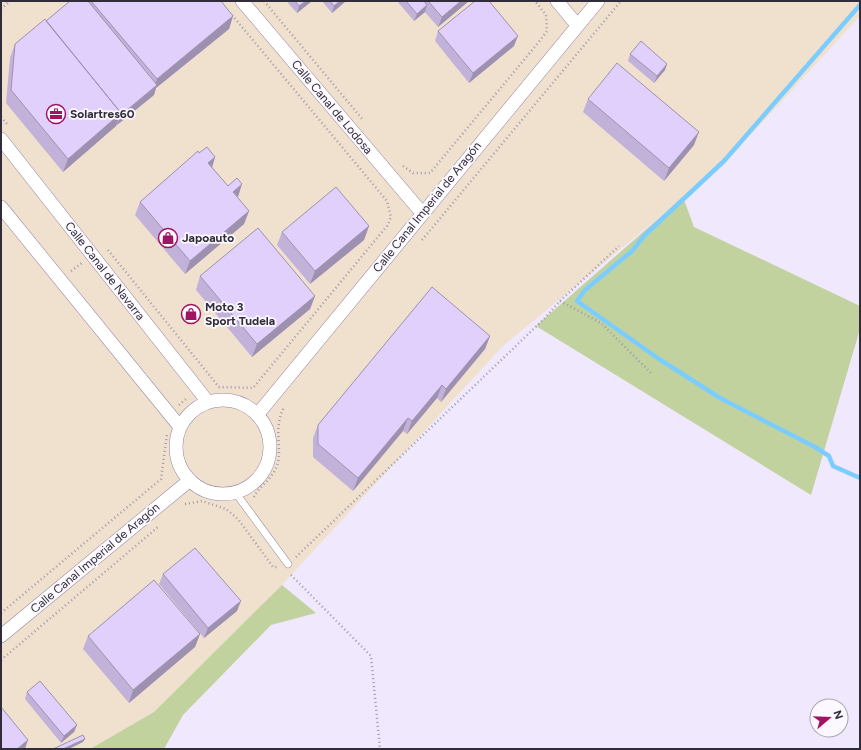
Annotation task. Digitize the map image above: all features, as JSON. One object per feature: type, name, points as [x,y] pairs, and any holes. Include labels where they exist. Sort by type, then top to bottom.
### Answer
[{"type":"street","name":"Calle Canal de Lodosa","points":[[242,1],[422,213]]},
{"type":"street","points":[[557,1],[577,25]]},
{"type":"street","name":"Calle Canal Imperial de Aragón","points":[[257,414],[598,1]]},
{"type":"street","name":"Calle Canal de Navarra","points":[[1,140],[208,402]]},
{"type":"street","points":[[1,207],[180,427]]},
{"type":"street","points":[[226,400],[243,404],[257,414],[267,433],[270,444],[268,460],[261,474],[249,486],[235,492],[219,494],[203,490],[190,480],[181,469],[177,456],[176,441],[180,427],[191,412],[208,402],[226,400]]},
{"type":"street","name":"Calle Canal Imperial de Aragón","points":[[1,636],[190,480]]},
{"type":"lane","points":[[235,492],[286,566]]},
{"type":"path","points":[[1,9],[10,1]]},
{"type":"path","points":[[264,1],[364,120]]},
{"type":"path","points":[[399,162],[404,168],[413,173],[430,173],[547,31],[546,16],[535,1]]},
{"type":"path","points":[[418,244],[621,1]]},
{"type":"path","points":[[104,245],[219,387],[253,388],[387,226],[391,217],[388,201],[230,13]]},
{"type":"path","points":[[1,117],[11,129]]},
{"type":"path","points":[[181,507],[188,502],[202,501],[226,509],[238,519],[273,567],[286,566],[545,318],[560,301],[619,246]]},
{"type":"path","points":[[67,274],[87,259]]},
{"type":"path","points":[[560,301],[601,323],[651,373]]},
{"type":"path","points":[[175,409],[189,397]]},
{"type":"path","points":[[256,502],[253,496],[264,486],[277,467],[278,417],[288,401]]},
{"type":"path","points":[[1,613],[162,479],[167,433]]},
{"type":"path","points":[[1,660],[161,524]]},
{"type":"path","points":[[292,550],[297,555]]},
{"type":"path","points":[[286,566],[371,656],[380,749]]},
{"type":"shaded area","points":[[1,1],[860,1],[860,16],[726,162],[503,346],[267,601],[154,712],[90,749],[1,749]]},
{"type":"green space","points":[[683,197],[694,227],[860,306],[860,329],[811,495],[536,326]]},
{"type":"green space","points":[[282,585],[316,613],[271,625],[183,715],[164,749],[90,749],[154,712]]},
{"type":"building","points":[[70,1],[88,1],[157,85],[121,115],[121,113],[46,21]]},
{"type":"building","points":[[91,1],[221,1],[233,16],[157,79]]},
{"type":"building","points":[[295,1],[306,1],[299,6]]},
{"type":"building","points":[[330,1],[340,1],[334,6]]},
{"type":"building","points":[[406,1],[424,1],[427,5],[417,14]]},
{"type":"building","points":[[428,1],[461,1],[442,17]]},
{"type":"building","points":[[475,1],[489,1],[518,36],[473,73],[438,31]]},
{"type":"building","points":[[45,19],[121,113],[68,159],[11,90],[15,44]]},
{"type":"building","points":[[641,41],[667,64],[657,76],[630,54]]},
{"type":"building","points":[[617,63],[699,132],[669,168],[588,99]]},
{"type":"building","points":[[207,147],[215,157],[208,163],[228,186],[237,178],[242,184],[233,192],[249,211],[190,261],[140,202],[198,151],[199,153]]},
{"type":"building","points":[[336,187],[369,226],[315,271],[282,232]]},
{"type":"building","points":[[258,228],[315,296],[257,344],[200,276]]},
{"type":"building","points":[[432,287],[490,336],[446,389],[442,385],[412,421],[408,418],[358,478],[318,444],[318,425]]},
{"type":"building","points":[[195,548],[241,601],[208,628],[163,574]]},
{"type":"building","points":[[154,580],[200,634],[133,690],[88,636]]},
{"type":"building","points":[[40,681],[77,725],[64,736],[27,692]]},
{"type":"building","points":[[1,707],[28,740],[17,749],[1,749]]},
{"type":"building","points":[[83,735],[85,739],[63,749],[53,749]]},
{"type":"waterway","points":[[860,5],[724,161],[644,236],[632,251],[585,290],[577,301],[659,359],[720,398],[815,447],[829,456],[833,466],[860,478]]},
{"type":"place","name":"Solartres60","points":[[56,114]]},
{"type":"place","name":"Japoauto","points":[[168,238]]},
{"type":"place","name":"Moto 3 Sport Tudela","points":[[191,314]]}]
